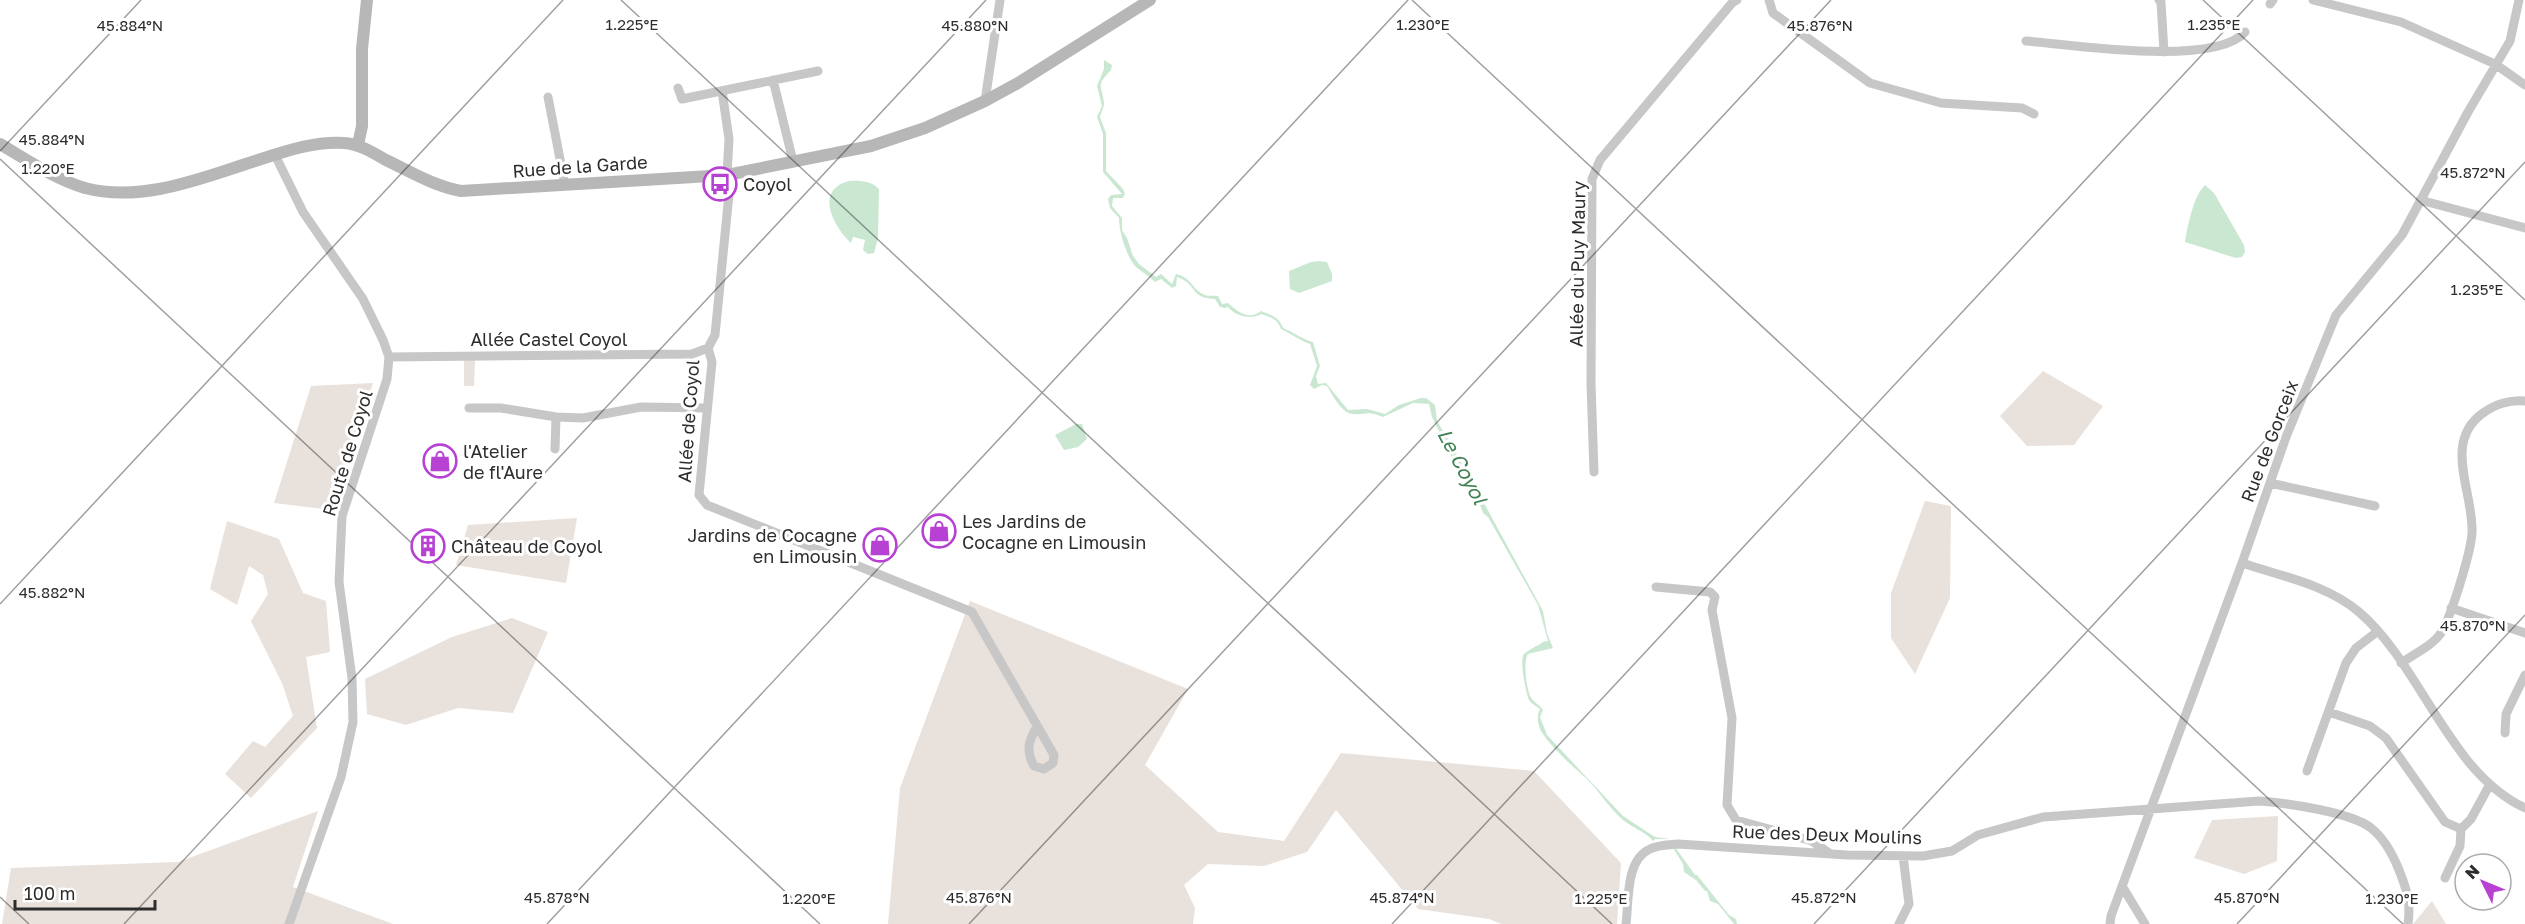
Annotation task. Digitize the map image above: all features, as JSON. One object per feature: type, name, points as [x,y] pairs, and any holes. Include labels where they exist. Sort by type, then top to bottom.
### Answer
[{"type":"main road","points":[[358,145],[362,126],[362,50],[367,0]]},
{"type":"main road","name":"Rue de la Garde","points":[[0,144],[56,176],[85,188],[112,192],[148,190],[193,181],[314,144],[343,143],[358,145],[434,184],[461,191],[729,175],[871,146],[925,128],[985,101],[1018,83],[1150,0]]},
{"type":"street","points":[[985,101],[1000,0]]},
{"type":"street","name":"Allée du Puy Maury","points":[[1594,472],[1591,384],[1592,179],[1600,160],[1732,3],[1737,0]]},
{"type":"street","points":[[1770,0],[1773,13],[1870,83],[1941,103],[2022,108],[2034,114]]},
{"type":"street","points":[[2159,0],[2164,52]]},
{"type":"street","points":[[2313,0],[2401,21],[2495,64],[2525,85]]},
{"type":"street","name":"Rue de Gorceix","points":[[2110,924],[2149,808],[2242,563],[2286,437],[2336,315],[2402,235],[2495,64],[2510,41],[2519,0]]},
{"type":"street","points":[[2026,41],[2164,52],[2221,47],[2245,32]]},
{"type":"street","points":[[678,88],[682,99],[818,70]]},
{"type":"street","points":[[773,80],[793,161]]},
{"type":"street","name":"Allée de Coyol","points":[[722,91],[729,139],[729,175],[715,335],[708,348],[712,362],[699,495],[707,506],[972,612],[1037,727]]},
{"type":"street","points":[[548,97],[565,185]]},
{"type":"street","points":[[276,155],[303,212],[363,300],[389,357]]},
{"type":"street","points":[[2420,200],[2525,228]]},
{"type":"street","name":"Allée Castel Coyol","points":[[389,357],[692,354],[708,348]]},
{"type":"street","name":"Route de Coyol","points":[[289,924],[341,777],[353,722],[352,678],[339,582],[342,516],[387,379],[389,357]]},
{"type":"street","points":[[2401,663],[2432,642],[2441,632],[2451,608],[2472,535],[2472,520],[2461,458],[2464,435],[2476,418],[2493,406],[2510,401],[2525,401]]},
{"type":"street","points":[[469,408],[501,408],[556,417],[583,418],[641,407],[707,408]]},
{"type":"street","points":[[555,449],[556,417]]},
{"type":"street","points":[[2270,483],[2375,506]]},
{"type":"street","points":[[2242,563],[2322,590],[2344,601],[2378,631],[2473,768],[2500,795],[2525,808]]},
{"type":"street","points":[[1656,587],[1710,592],[1715,597],[1712,610],[1732,718],[1727,805],[1736,820],[1812,841],[1830,854]]},
{"type":"street","points":[[2451,608],[2525,633]]},
{"type":"street","points":[[2307,771],[2346,663],[2356,648],[2378,631]]},
{"type":"street","points":[[2505,733],[2506,714],[2525,675]]},
{"type":"street","points":[[2329,712],[2370,726],[2386,738],[2445,822],[2461,829]]},
{"type":"street","points":[[2445,878],[2460,846],[2461,829],[2471,819],[2489,786]]},
{"type":"street","name":"Rue des Deux Moulins","points":[[1626,924],[1631,877],[1636,862],[1648,849],[1663,846],[1678,844],[1830,854],[1923,856],[1952,851],[1978,835],[2043,817],[2259,801],[2286,803],[2337,814],[2370,827],[2386,844],[2398,867],[2409,897],[2408,924]]},
{"type":"street","points":[[1899,924],[1909,904],[1903,856]]},
{"type":"street","points":[[2122,886],[2145,924]]},
{"type":"shaded area","points":[[1104,60],[1112,65],[1101,83],[1104,104],[1100,117],[1106,133],[1106,171],[1125,194],[1123,198],[1113,198],[1112,206],[1122,218],[1122,230],[1133,256],[1139,264],[1156,277],[1161,274],[1172,284],[1176,274],[1181,276],[1203,294],[1218,296],[1222,304],[1228,303],[1247,315],[1261,311],[1277,319],[1283,328],[1313,342],[1320,366],[1316,376],[1318,384],[1326,383],[1348,410],[1367,409],[1385,414],[1399,405],[1421,398],[1426,398],[1435,405],[1437,421],[1461,461],[1465,475],[1479,494],[1543,611],[1547,633],[1553,648],[1528,654],[1525,669],[1530,695],[1543,710],[1540,717],[1547,735],[1623,816],[1655,837],[1670,839],[1653,841],[1623,820],[1541,731],[1538,720],[1540,709],[1529,700],[1522,662],[1525,653],[1548,641],[1538,605],[1488,517],[1483,513],[1475,492],[1462,478],[1432,417],[1429,404],[1413,403],[1383,417],[1370,413],[1349,413],[1338,403],[1327,386],[1322,385],[1314,389],[1310,385],[1317,366],[1310,344],[1281,329],[1276,321],[1268,316],[1261,314],[1253,317],[1243,316],[1228,307],[1220,307],[1215,299],[1201,296],[1188,283],[1177,277],[1176,286],[1172,288],[1161,279],[1155,282],[1132,262],[1124,244],[1119,218],[1110,208],[1108,199],[1111,195],[1122,194],[1103,172],[1103,134],[1097,117],[1102,106],[1097,86],[1104,69]]},
{"type":"shaded area","points":[[849,181],[873,184],[879,189],[878,238],[874,253],[868,254],[863,250],[865,240],[853,237],[851,243],[833,218],[830,209],[832,192]]},
{"type":"shaded area","points":[[2205,185],[2214,193],[2244,245],[2245,252],[2242,257],[2236,258],[2185,242],[2194,204]]},
{"type":"shaded area","points":[[1318,261],[1327,262],[1332,281],[1299,293],[1290,289],[1289,271]]},
{"type":"shaded area","points":[[464,360],[475,360],[474,386],[464,386]]},
{"type":"shaded area","points":[[2043,371],[2103,406],[2074,445],[2027,446],[2000,416]]},
{"type":"shaded area","points":[[373,383],[332,510],[274,503],[311,386]]},
{"type":"shaded area","points":[[1076,424],[1082,424],[1087,439],[1078,447],[1064,450],[1055,435]]},
{"type":"shaded area","points":[[1925,501],[1951,506],[1950,598],[1915,674],[1891,638],[1891,593]]},
{"type":"shaded area","points":[[577,518],[566,583],[456,565],[468,525]]},
{"type":"shaded area","points":[[227,521],[279,539],[303,593],[326,601],[330,652],[306,657],[317,728],[251,798],[225,774],[253,741],[265,747],[293,716],[282,683],[251,621],[268,594],[263,575],[249,566],[237,605],[210,589]]},
{"type":"shaded area","points":[[970,601],[1188,689],[1145,765],[1218,832],[1284,841],[1341,753],[1534,771],[1621,863],[1617,924],[1501,924],[1489,919],[1418,909],[1336,810],[1307,852],[1264,866],[1208,864],[1184,885],[1195,908],[1193,924],[888,924],[900,788]]},
{"type":"shaded area","points":[[512,618],[548,632],[513,713],[458,708],[406,725],[367,714],[365,679],[452,637]]},
{"type":"shaded area","points":[[318,811],[293,887],[393,924],[2,924],[11,868],[178,862]]},
{"type":"shaded area","points":[[2278,816],[2277,861],[2244,874],[2194,858],[2212,820]]},
{"type":"shaded area","points":[[1675,847],[1695,875],[1729,915],[1736,919],[1737,924],[1734,924],[1718,904],[1710,901],[1707,891],[1696,880],[1684,872],[1683,864],[1673,848]]},
{"type":"shaded area","points":[[2432,901],[2446,924],[2413,924]]},
{"type":"place","name":"Coyol","points":[[720,184]]},
{"type":"place","name":"l'Atelier de fl'Aure","points":[[440,461]]},
{"type":"place","name":"Les Jardins de Cocagne en Limousin","points":[[939,531]]},
{"type":"place","name":"Jardins de Cocagne en Limousin","points":[[880,545]]},
{"type":"place","name":"Château de Coyol","points":[[428,546]]},
{"type":"water label","name":"Le Coyol","points":[[1463,466]]}]
